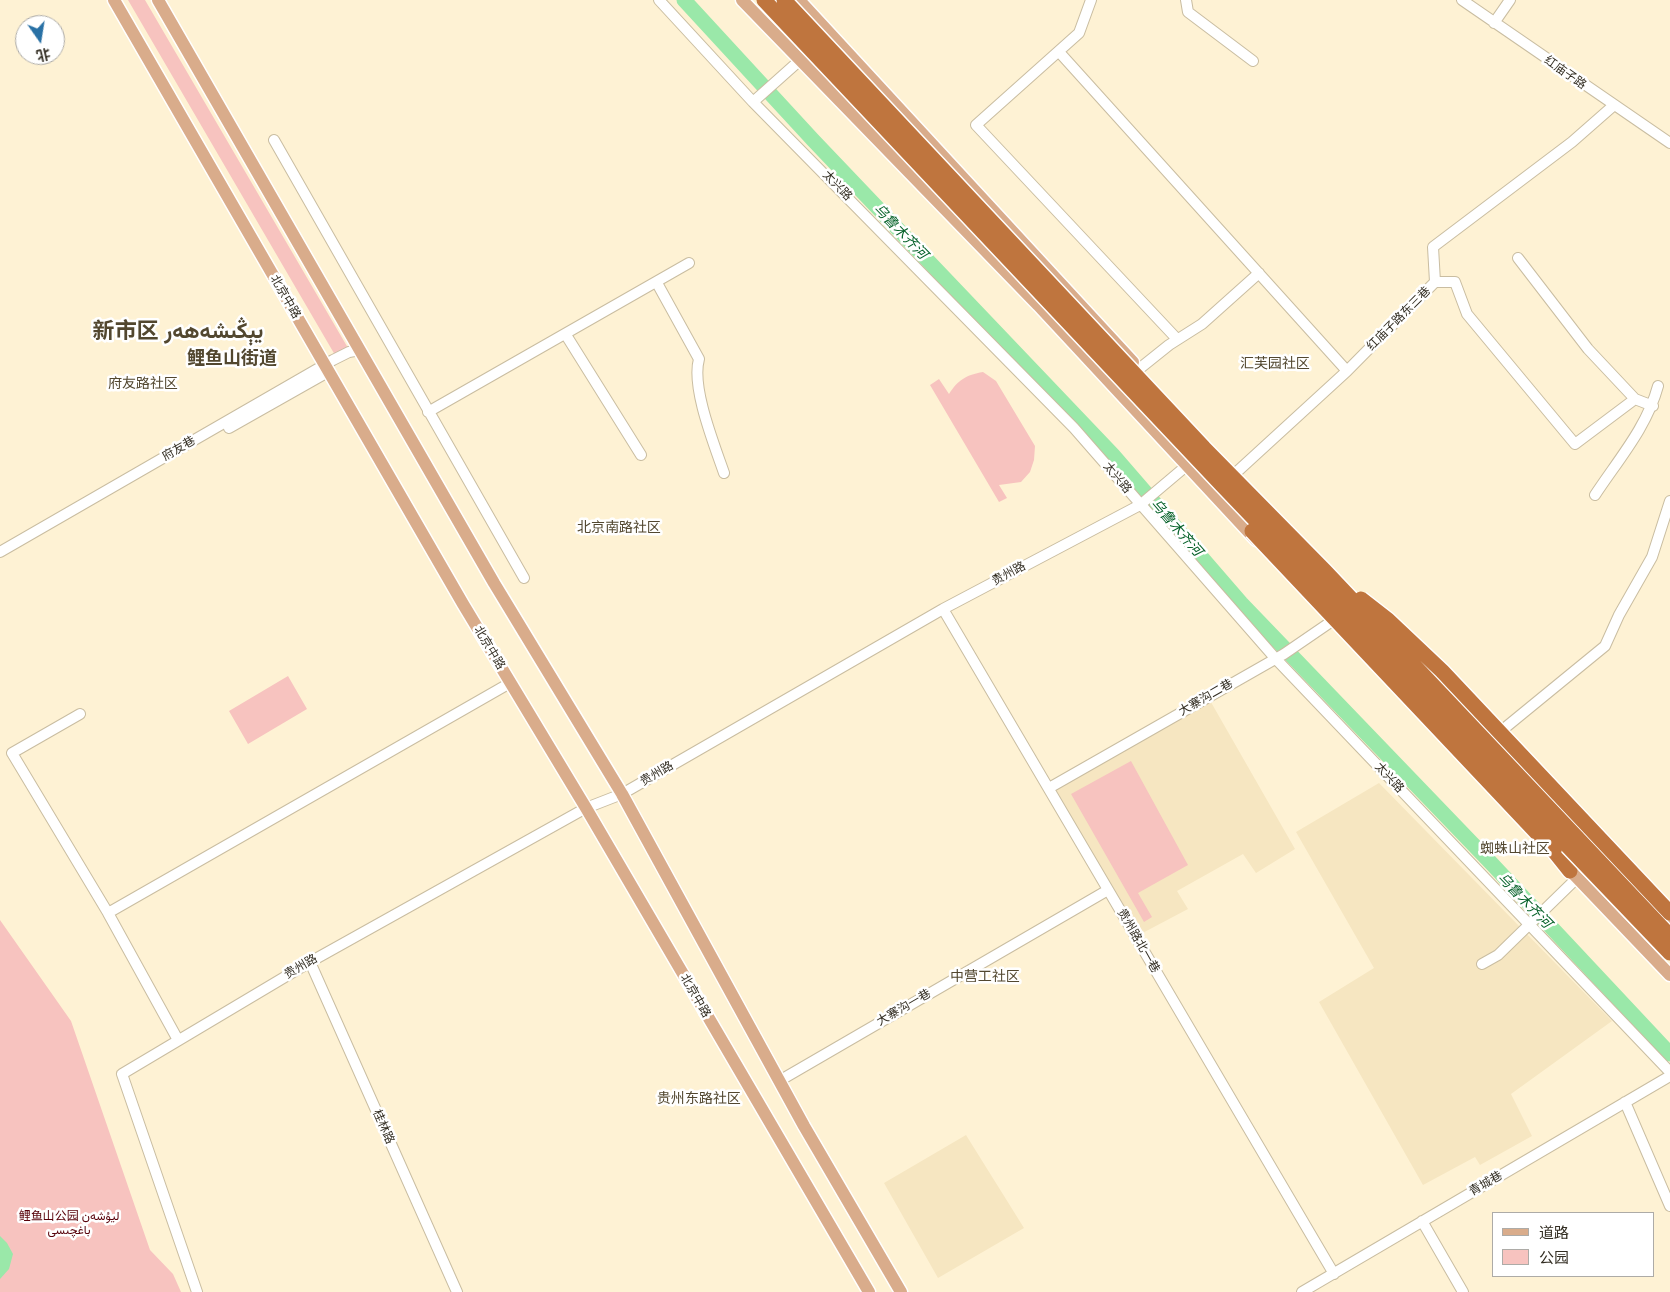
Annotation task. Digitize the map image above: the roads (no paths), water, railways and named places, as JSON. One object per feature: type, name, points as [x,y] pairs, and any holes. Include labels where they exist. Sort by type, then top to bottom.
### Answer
[{"type":"highway","points":[[764,0],[1217,489],[1670,954]]},
{"type":"highway","points":[[784,0],[1198,441],[1325,571],[1670,936]]},
{"type":"highway","points":[[1217,489],[1247,525],[1554,850],[1573,875]]},
{"type":"highway","points":[[1325,571],[1388,620],[1442,671],[1670,913]]},
{"type":"main road","name":"北京中路","points":[[114,0],[326,368],[510,683],[586,808],[868,1292]]},
{"type":"main road","points":[[158,0],[499,591],[622,794],[778,1081],[901,1292]]},
{"type":"main road","points":[[742,0],[799,61],[1038,305],[1187,466],[1217,489],[1333,621],[1670,975]]},
{"type":"main road","points":[[799,0],[1236,473],[1358,600],[1444,683],[1670,923]]},
{"type":"street","name":"太兴路","points":[[659,0],[1074,428],[1279,656],[1531,922],[1670,1074]]},
{"type":"street","points":[[1091,0],[1079,33],[1060,53],[976,125],[1178,339]]},
{"type":"street","points":[[1186,0],[1188,12],[1253,61]]},
{"type":"street","name":"红庙子路","points":[[1462,0],[1613,106],[1638,120],[1670,143]]},
{"type":"street","points":[[1494,23],[1510,0]]},
{"type":"street","points":[[1060,53],[1347,371]]},
{"type":"street","points":[[755,100],[799,61]]},
{"type":"street","name":"红庙子路东三巷","points":[[1217,489],[1347,371],[1435,282],[1432,247],[1572,142],[1613,106]]},
{"type":"street","points":[[274,140],[524,578]]},
{"type":"street","points":[[1518,258],[1570,327],[1635,399],[1653,406]]},
{"type":"street","points":[[428,412],[566,335],[689,263]]},
{"type":"street","points":[[1140,369],[1178,339],[1202,324],[1258,273]]},
{"type":"street","points":[[1435,282],[1455,282],[1467,314],[1575,444],[1635,399]]},
{"type":"street","points":[[657,283],[699,359],[696,371],[700,391],[724,473]]},
{"type":"street","points":[[566,335],[641,455]]},
{"type":"street","name":"府友巷","points":[[0,559],[326,368],[349,352],[360,350]]},
{"type":"street","name":"府友巷","points":[[0,552],[326,368]]},
{"type":"street","points":[[1595,494],[1626,452],[1653,406],[1658,386]]},
{"type":"street","name":"贵州路","points":[[197,1292],[122,1074],[310,962],[586,808],[622,794],[943,609],[1141,504],[1210,445]]},
{"type":"street","points":[[1494,736],[1605,646],[1619,614],[1652,557],[1670,501]]},
{"type":"street","name":"大寨沟二巷","points":[[1049,788],[1293,648],[1333,621],[1358,600]]},
{"type":"street","name":"贵州路北一巷","points":[[943,609],[1334,1274]]},
{"type":"street","points":[[108,913],[510,683]]},
{"type":"street","points":[[80,714],[12,753],[108,913],[178,1040]]},
{"type":"street","points":[[1482,964],[1498,955],[1543,910],[1573,875]]},
{"type":"street","name":"大寨沟一巷","points":[[778,1081],[1108,890]]},
{"type":"street","name":"桂林路","points":[[310,962],[457,1292]]},
{"type":"street","name":"青城巷","points":[[1302,1292],[1670,1074]]},
{"type":"street","points":[[1624,1102],[1670,1206]]},
{"type":"street","points":[[1422,1221],[1463,1292]]},
{"type":"waterway","name":"乌鲁木齐河","points":[[684,0],[813,140],[1113,455],[1241,603],[1492,864],[1670,1054]]},
{"type":"district","name":"新市区 يېڭىشەھەر","points":[[178,332]]},
{"type":"district","name":"鲤鱼山街道","points":[[232,359]]},
{"type":"district","name":"汇芙园社区","points":[[1275,364]]},
{"type":"district","name":"府友路社区","points":[[143,384]]},
{"type":"district","name":"北京南路社区","points":[[619,528]]},
{"type":"district","name":"蜘蛛山社区","points":[[1515,849]]},
{"type":"district","name":"中营工社区","points":[[985,977]]},
{"type":"district","name":"贵州东路社区","points":[[699,1099]]},
{"type":"park label","name":"鲤鱼山公园 ليۇشەن باغچىسى","points":[[69,1224]]}]
